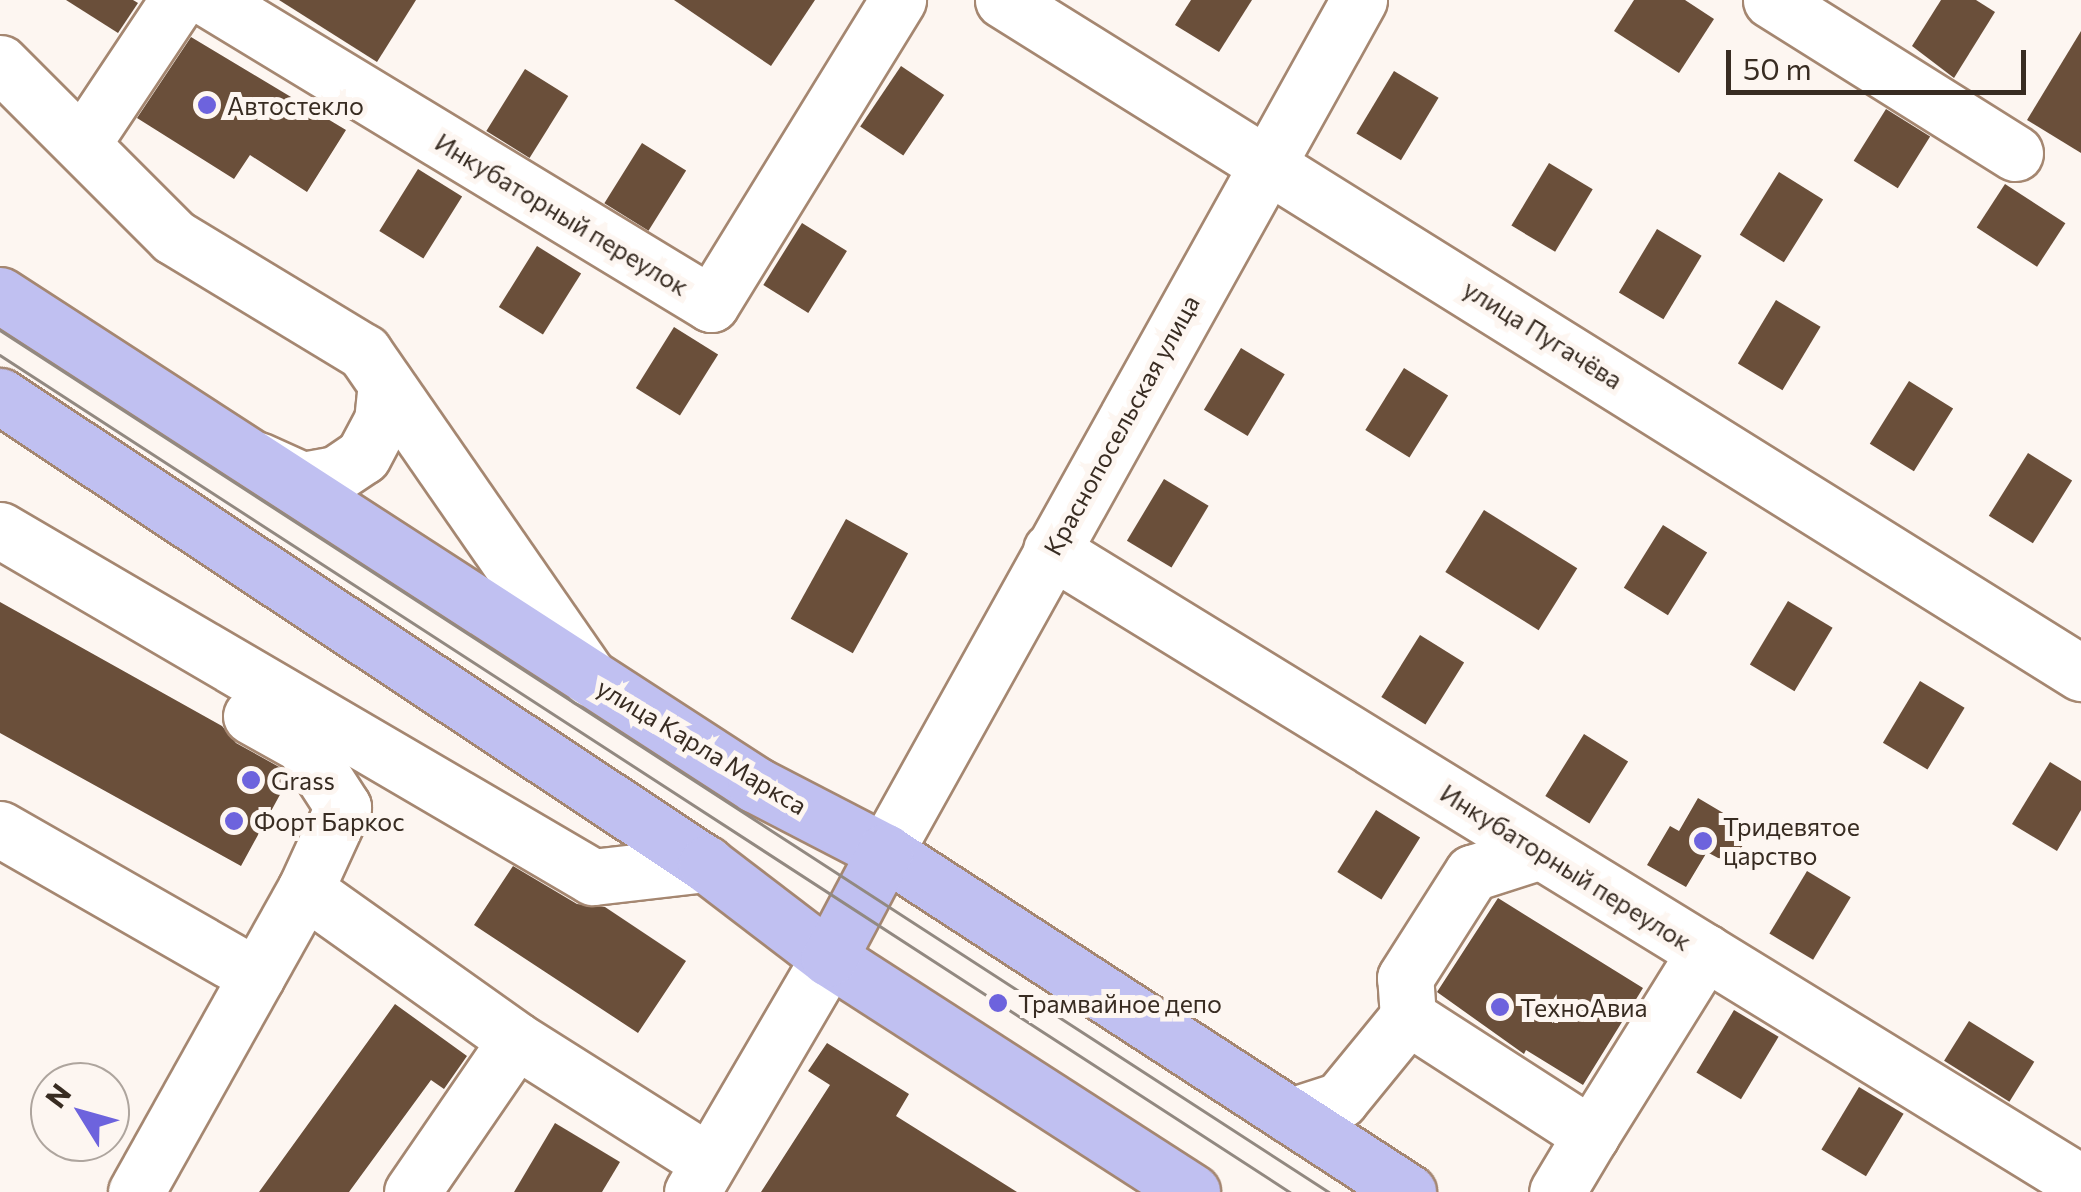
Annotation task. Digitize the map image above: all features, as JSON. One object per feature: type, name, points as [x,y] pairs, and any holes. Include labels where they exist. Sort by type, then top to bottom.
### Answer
[{"type":"main road","name":"улица Карла Маркса","points":[[0,295],[756,785],[886,852],[1408,1192]]},
{"type":"main road","points":[[0,396],[706,864],[829,958],[1192,1192]]},
{"type":"main road","points":[[829,958],[886,852]]},
{"type":"street","points":[[82,144],[178,0]]},
{"type":"street","name":"Инкубаторный переулок","points":[[210,0],[710,304],[898,0]]},
{"type":"street","name":"улица Пугачёва","points":[[1003,0],[2076,660]]},
{"type":"street","name":"Краснопосельская улица","points":[[886,852],[1359,0]]},
{"type":"street","points":[[1771,0],[2016,153]]},
{"type":"street","points":[[0,63],[174,237],[364,352],[590,678]]},
{"type":"street","points":[[248,455],[302,480],[336,474],[363,456],[382,420],[386,384]]},
{"type":"street","points":[[0,530],[593,877],[706,864]]},
{"type":"street","name":"Инкубаторный переулок","points":[[1051,550],[2081,1183]]},
{"type":"street","points":[[0,574],[303,745],[343,807],[305,890],[136,1192]]},
{"type":"street","points":[[0,829],[257,976]]},
{"type":"street","points":[[1291,1116],[1340,1100],[1408,1018],[1405,978],[1472,873],[1541,851]]},
{"type":"street","points":[[305,890],[700,1177],[829,958]]},
{"type":"street","points":[[1557,1192],[1705,952]]},
{"type":"street","points":[[1408,1018],[1591,1135]]},
{"type":"street","points":[[412,1192],[516,1040]]},
{"type":"building","points":[[66,0],[133,0],[138,3],[118,33]]},
{"type":"building","points":[[279,0],[416,0],[377,62]]},
{"type":"building","points":[[674,0],[815,0],[771,66]]},
{"type":"building","points":[[1191,0],[1252,0],[1219,52],[1175,25]]},
{"type":"building","points":[[1634,0],[1685,0],[1714,19],[1679,73],[1614,31]]},
{"type":"building","points":[[1941,0],[1976,0],[1995,12],[1954,78],[1912,46]]},
{"type":"building","points":[[2081,31],[2081,153],[2027,120]]},
{"type":"building","name":"Автостекло","points":[[191,37],[346,130],[307,192],[250,155],[234,179],[137,118]]},
{"type":"building","points":[[901,66],[944,95],[903,156],[860,127]]},
{"type":"building","points":[[525,69],[568,96],[530,158],[486,131]]},
{"type":"building","points":[[1394,71],[1439,98],[1401,160],[1356,134]]},
{"type":"building","points":[[1886,109],[1930,137],[1898,188],[1854,161]]},
{"type":"building","points":[[642,143],[686,171],[648,231],[604,203]]},
{"type":"building","points":[[1549,163],[1593,189],[1555,252],[1511,226]]},
{"type":"building","points":[[418,169],[462,197],[423,258],[379,231]]},
{"type":"building","points":[[1779,172],[1823,200],[1784,262],[1740,235]]},
{"type":"building","points":[[2005,184],[2065,223],[2037,267],[1977,228]]},
{"type":"building","points":[[802,223],[847,251],[808,313],[763,285]]},
{"type":"building","points":[[1657,229],[1702,256],[1663,319],[1619,292]]},
{"type":"building","points":[[537,246],[581,274],[543,335],[499,307]]},
{"type":"building","points":[[1776,300],[1821,327],[1782,390],[1738,363]]},
{"type":"building","points":[[674,327],[718,355],[680,416],[636,388]]},
{"type":"building","points":[[1241,348],[1285,374],[1248,436],[1204,410]]},
{"type":"building","points":[[1404,368],[1448,396],[1409,457],[1365,430]]},
{"type":"building","points":[[1909,381],[1953,409],[1914,471],[1870,444]]},
{"type":"building","points":[[2028,453],[2072,481],[2033,543],[1989,516]]},
{"type":"building","points":[[1164,479],[1209,506],[1171,567],[1127,541]]},
{"type":"building","points":[[1484,510],[1577,568],[1539,630],[1445,572]]},
{"type":"building","points":[[846,519],[908,553],[853,653],[791,619]]},
{"type":"building","points":[[1663,525],[1707,553],[1668,615],[1624,588]]},
{"type":"building","points":[[1788,601],[1833,628],[1794,691],[1750,664]]},
{"type":"building","points":[[0,602],[222,726],[236,743],[281,768],[288,780],[241,866],[0,733]]},
{"type":"building","points":[[1420,635],[1464,663],[1425,724],[1381,697]]},
{"type":"building","points":[[1920,681],[1965,708],[1927,769],[1883,743]]},
{"type":"building","points":[[1584,734],[1628,762],[1589,823],[1545,796]]},
{"type":"building","points":[[2050,762],[2081,781],[2081,810],[2057,851],[2012,824]]},
{"type":"building","name":"Тридевятое царство","points":[[1698,798],[1752,830],[1731,865],[1707,852],[1686,887],[1647,865],[1670,826],[1679,831]]},
{"type":"building","points":[[1376,810],[1420,838],[1381,899],[1337,872]]},
{"type":"building","points":[[513,866],[577,904],[605,907],[686,961],[638,1033],[474,925]]},
{"type":"building","points":[[1807,871],[1851,897],[1813,960],[1769,934]]},
{"type":"building","points":[[1498,898],[1643,988],[1583,1085],[1526,1050],[1524,1054],[1437,992]]},
{"type":"building","points":[[395,1004],[467,1056],[444,1089],[431,1080],[349,1192],[259,1192]]},
{"type":"building","points":[[1734,1010],[1779,1037],[1741,1099],[1696,1073]]},
{"type":"building","points":[[1969,1021],[2034,1062],[2009,1102],[1944,1061]]},
{"type":"building","points":[[827,1043],[909,1094],[896,1116],[1017,1192],[761,1192],[830,1085],[808,1071]]},
{"type":"building","points":[[1859,1087],[1904,1114],[1866,1176],[1821,1150]]},
{"type":"building","points":[[555,1123],[620,1162],[602,1192],[514,1192]]},
{"type":"tram line","points":[[0,330],[1329,1192]]},
{"type":"tram line","points":[[0,355],[1290,1192]]},
{"type":"place","name":"Автостекло","points":[[207,105]]},
{"type":"place","name":"Grass","points":[[251,780]]},
{"type":"place","name":"Форт Баркос","points":[[234,821]]},
{"type":"place","name":"Тридевятое царство","points":[[1703,841]]},
{"type":"place","name":"Трамвайное депо","points":[[998,1003]]},
{"type":"place","name":"ТехноАвиа","points":[[1500,1007]]}]
